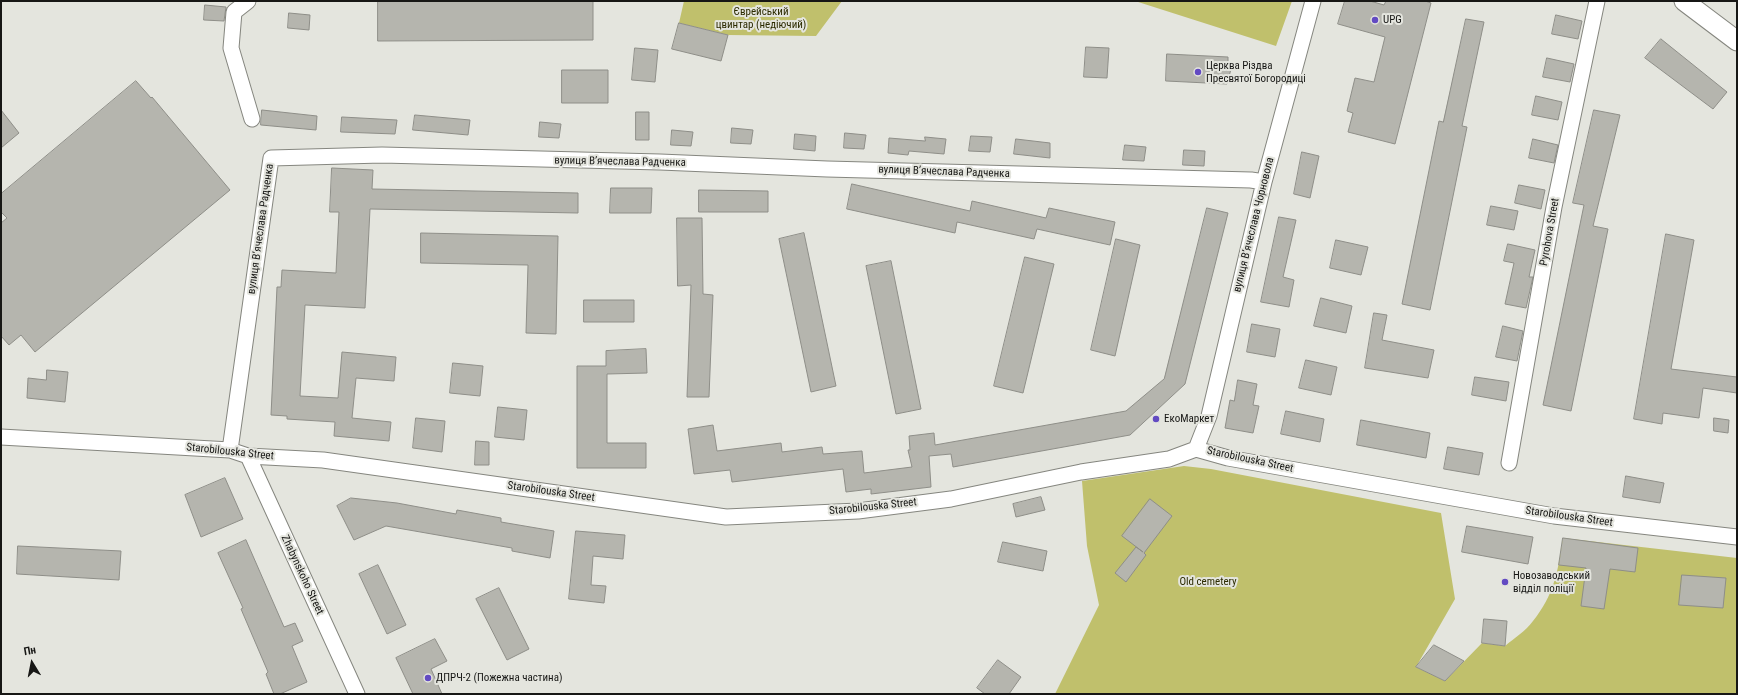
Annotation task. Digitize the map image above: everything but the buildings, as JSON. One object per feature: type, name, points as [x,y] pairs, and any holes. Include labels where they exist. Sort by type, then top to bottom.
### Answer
[{"type":"main road","points":[[1684,1],[1737,41]]},
{"type":"street","points":[[248,1],[234,12],[231,48],[252,119]]},
{"type":"street","name":"вулиця Вʼячеслава Чорновола","points":[[1196,449],[1209,416],[1264,182],[1314,1]]},
{"type":"street","name":"Pyrohova Street","points":[[1508,463],[1554,207],[1596,1]]},
{"type":"street","name":"вулиця Вʼячеслава Радченка","points":[[230,450],[271,158],[382,155],[1251,180],[1264,182]]},
{"type":"street","name":"Starobilouska Street","points":[[1,437],[230,450],[248,456],[323,460],[726,517],[858,511],[950,499],[1081,472],[1169,459],[1196,449],[1228,458],[1554,516],[1737,537]]},
{"type":"street","name":"Zhabynskoho Street","points":[[248,456],[357,694]]},
{"type":"green space","name":"Єврейський цвинтар (недіючий)","points":[[684,1],[842,1],[816,36],[728,35],[679,23]]},
{"type":"green space","points":[[1135,1],[1292,1],[1276,46]]},
{"type":"green space","name":"Old cemetery","points":[[1184,466],[1211,469],[1441,513],[1455,599],[1416,667],[1445,681],[1482,643],[1505,646],[1530,625],[1546,602],[1554,582],[1563,538],[1737,558],[1737,694],[1055,694],[1099,605],[1087,546],[1082,481]]},
{"type":"place","name":"UPG","points":[[1375,20]]},
{"type":"place","name":"Церква Різдва Пресвятої Богородиці","points":[[1198,72]]},
{"type":"place","name":"ЕкоМаркет","points":[[1156,419]]},
{"type":"place","name":"Новозаводський відділ поліції","points":[[1505,582]]},
{"type":"place","name":"ДПРЧ-2 (Пожежна частина)","points":[[428,678]]}]
